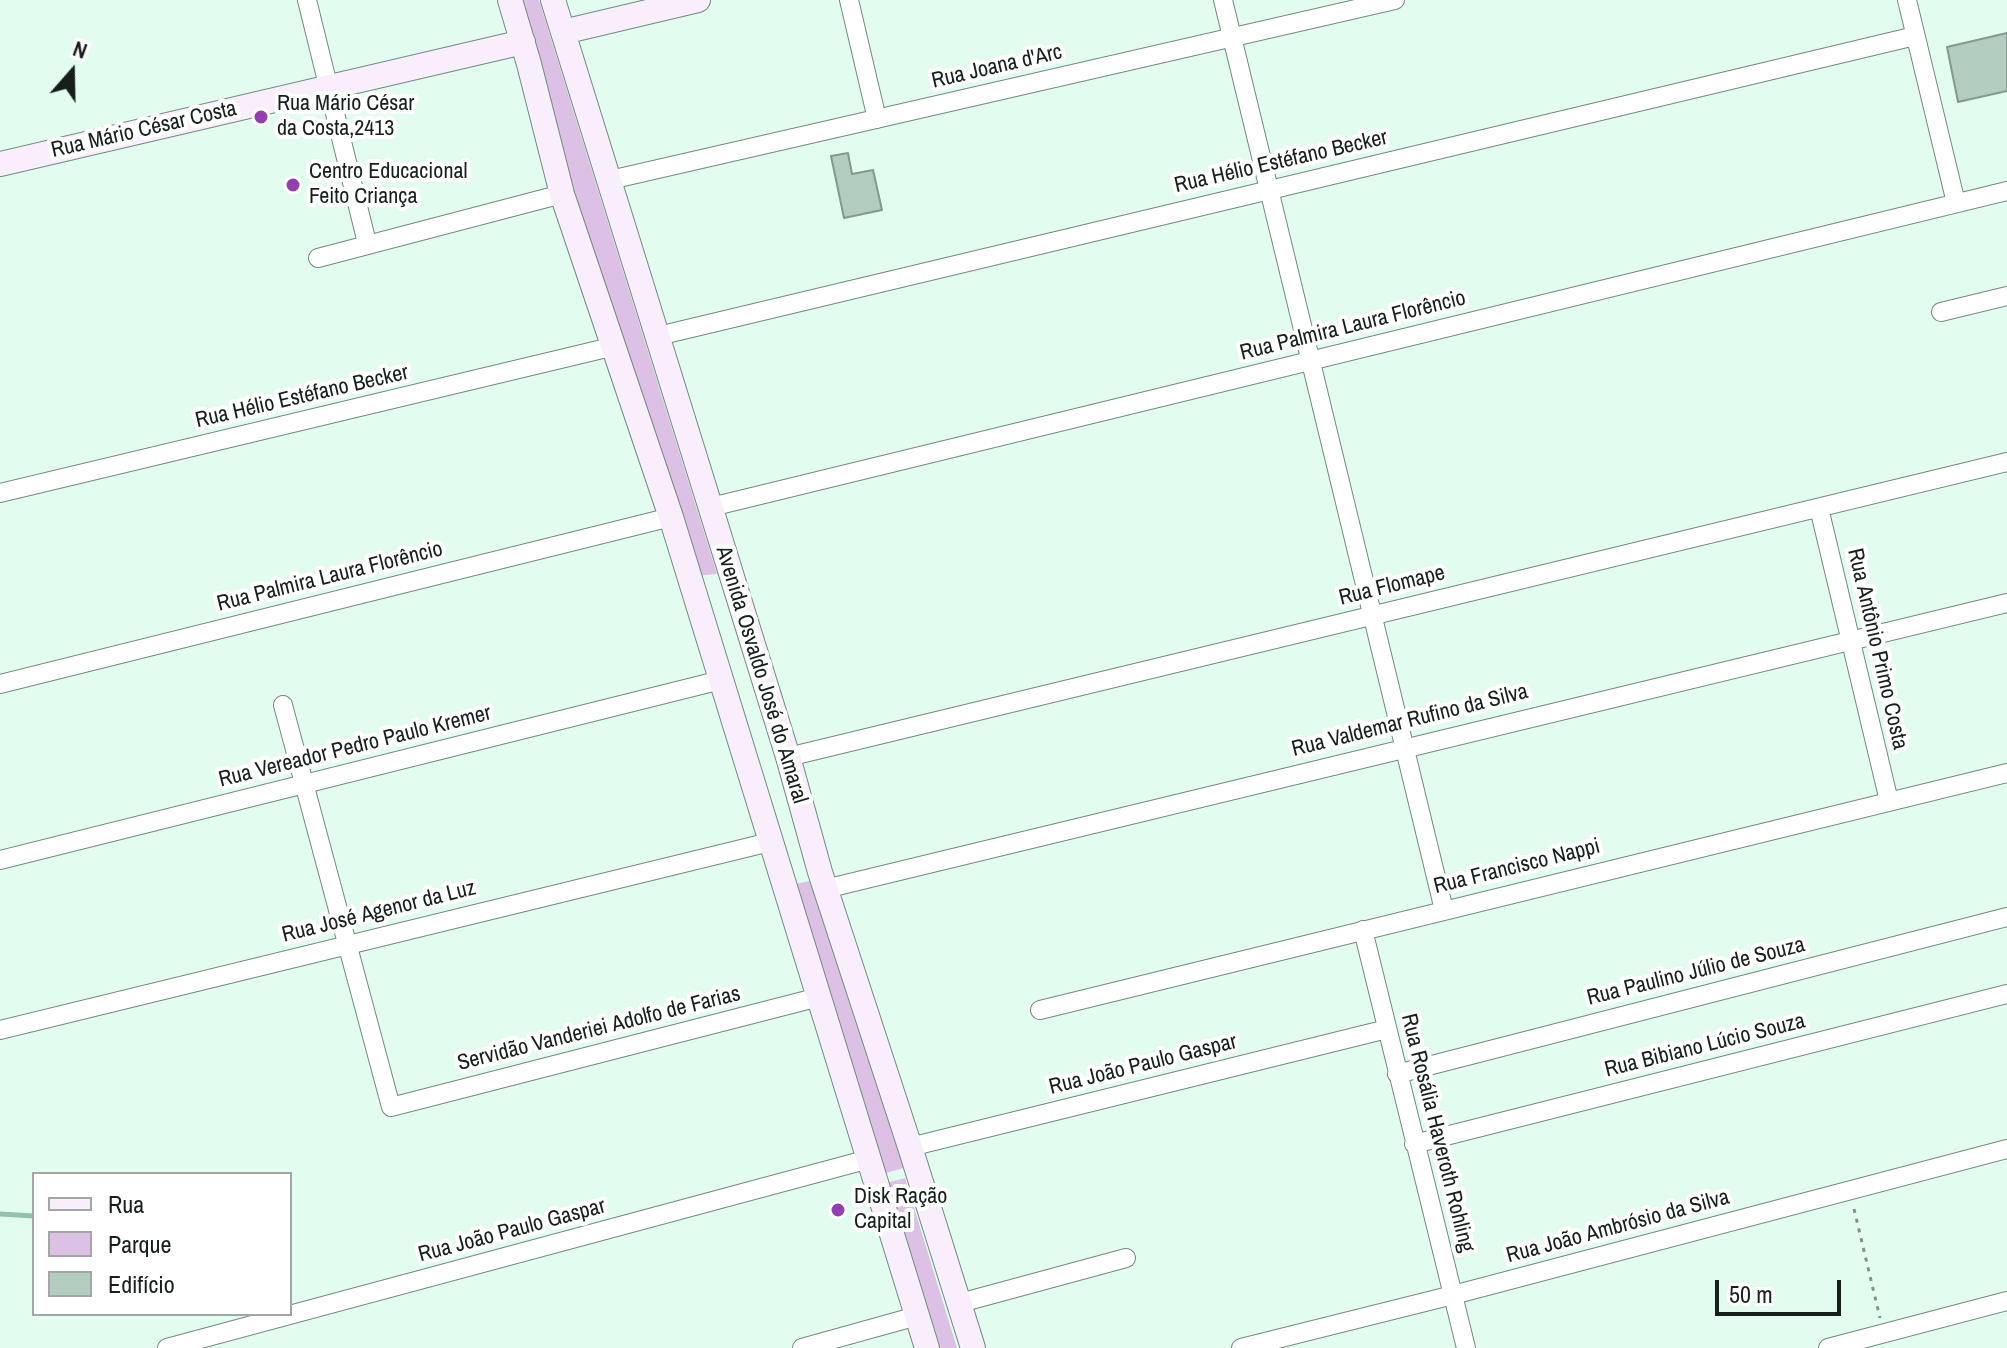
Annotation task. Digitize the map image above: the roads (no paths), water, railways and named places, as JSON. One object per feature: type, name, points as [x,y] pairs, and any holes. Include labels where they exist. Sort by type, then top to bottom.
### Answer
[{"type":"main road","name":"Avenida Osvaldo José do Amaral","points":[[510,0],[562,194],[671,517],[927,1348]]},
{"type":"main road","name":"Avenida Osvaldo José do Amaral","points":[[553,0],[788,757],[825,889],[973,1348]]},
{"type":"main road","points":[[563,32],[698,0]]},
{"type":"main road","name":"Rua Mário César Costa","points":[[0,164],[523,42]]},
{"type":"main road","points":[[698,606],[710,596],[718,594],[734,597],[740,603]]},
{"type":"street","points":[[307,0],[367,243]]},
{"type":"street","points":[[849,0],[877,119]]},
{"type":"street","points":[[1223,0],[1444,910]]},
{"type":"street","name":"Rua Joana d'Arc","points":[[610,180],[1395,0]]},
{"type":"street","points":[[1907,0],[1956,203]]},
{"type":"street","name":"Rua Hélio Estéfano Becker","points":[[658,336],[1915,36]]},
{"type":"street","name":"Rua Palmira Laura Florêncio","points":[[711,507],[2007,191]]},
{"type":"street","points":[[318,258],[562,194]]},
{"type":"street","points":[[1941,312],[2007,296]]},
{"type":"street","name":"Rua Hélio Estéfano Becker","points":[[0,493],[615,346]]},
{"type":"street","name":"Rua Flomape","points":[[788,757],[2007,462]]},
{"type":"street","name":"Rua Antônio Primo Costa","points":[[1819,508],[1889,801]]},
{"type":"street","name":"Rua Palmira Laura Florêncio","points":[[0,684],[671,517]]},
{"type":"street","name":"Rua Valdemar Rufino da Silva","points":[[825,889],[2007,603]]},
{"type":"street","name":"Rua Vereador Pedro Paulo Kremer","points":[[0,860],[721,680]]},
{"type":"street","points":[[283,705],[347,944]]},
{"type":"street","name":"Rua Francisco Nappi","points":[[1040,1010],[2007,773]]},
{"type":"street","name":"Rua José Agenor da Luz","points":[[0,1030],[770,842]]},
{"type":"street","name":"Rua Paulino Júlio de Souza","points":[[1397,1074],[2007,917]]},
{"type":"street","name":"Rua Rosália Haveroth Rohling","points":[[1363,930],[1466,1348]]},
{"type":"street","name":"Servidão Vanderiei Adolfo de Farias","points":[[347,944],[391,1107],[819,997]]},
{"type":"street","name":"Rua Bibiano Lúcio Souza","points":[[1414,1144],[2007,994]]},
{"type":"street","name":"Rua João Paulo Gaspar","points":[[910,1147],[1387,1029]]},
{"type":"street","name":"Rua João Ambrósio da Silva","points":[[1241,1348],[2007,1149]]},
{"type":"street","name":"Rua João Paulo Gaspar","points":[[292,1310],[869,1159]]},
{"type":"street","points":[[960,1303],[1126,1258]]},
{"type":"street","points":[[1840,1347],[2007,1301]]},
{"type":"street","points":[[802,1348],[917,1316]]},
{"type":"street","name":"Rua João Paulo Gaspar","points":[[167,1348],[262,1318]]},
{"type":"waterway","points":[[0,1214],[32,1216]]},
{"type":"place","name":"Rua Mário César da Costa,2413","points":[[261,117]]},
{"type":"place","name":"Centro Educacional Feito Criança","points":[[293,185]]},
{"type":"place","name":"Disk Ração Capital","points":[[838,1210]]}]
